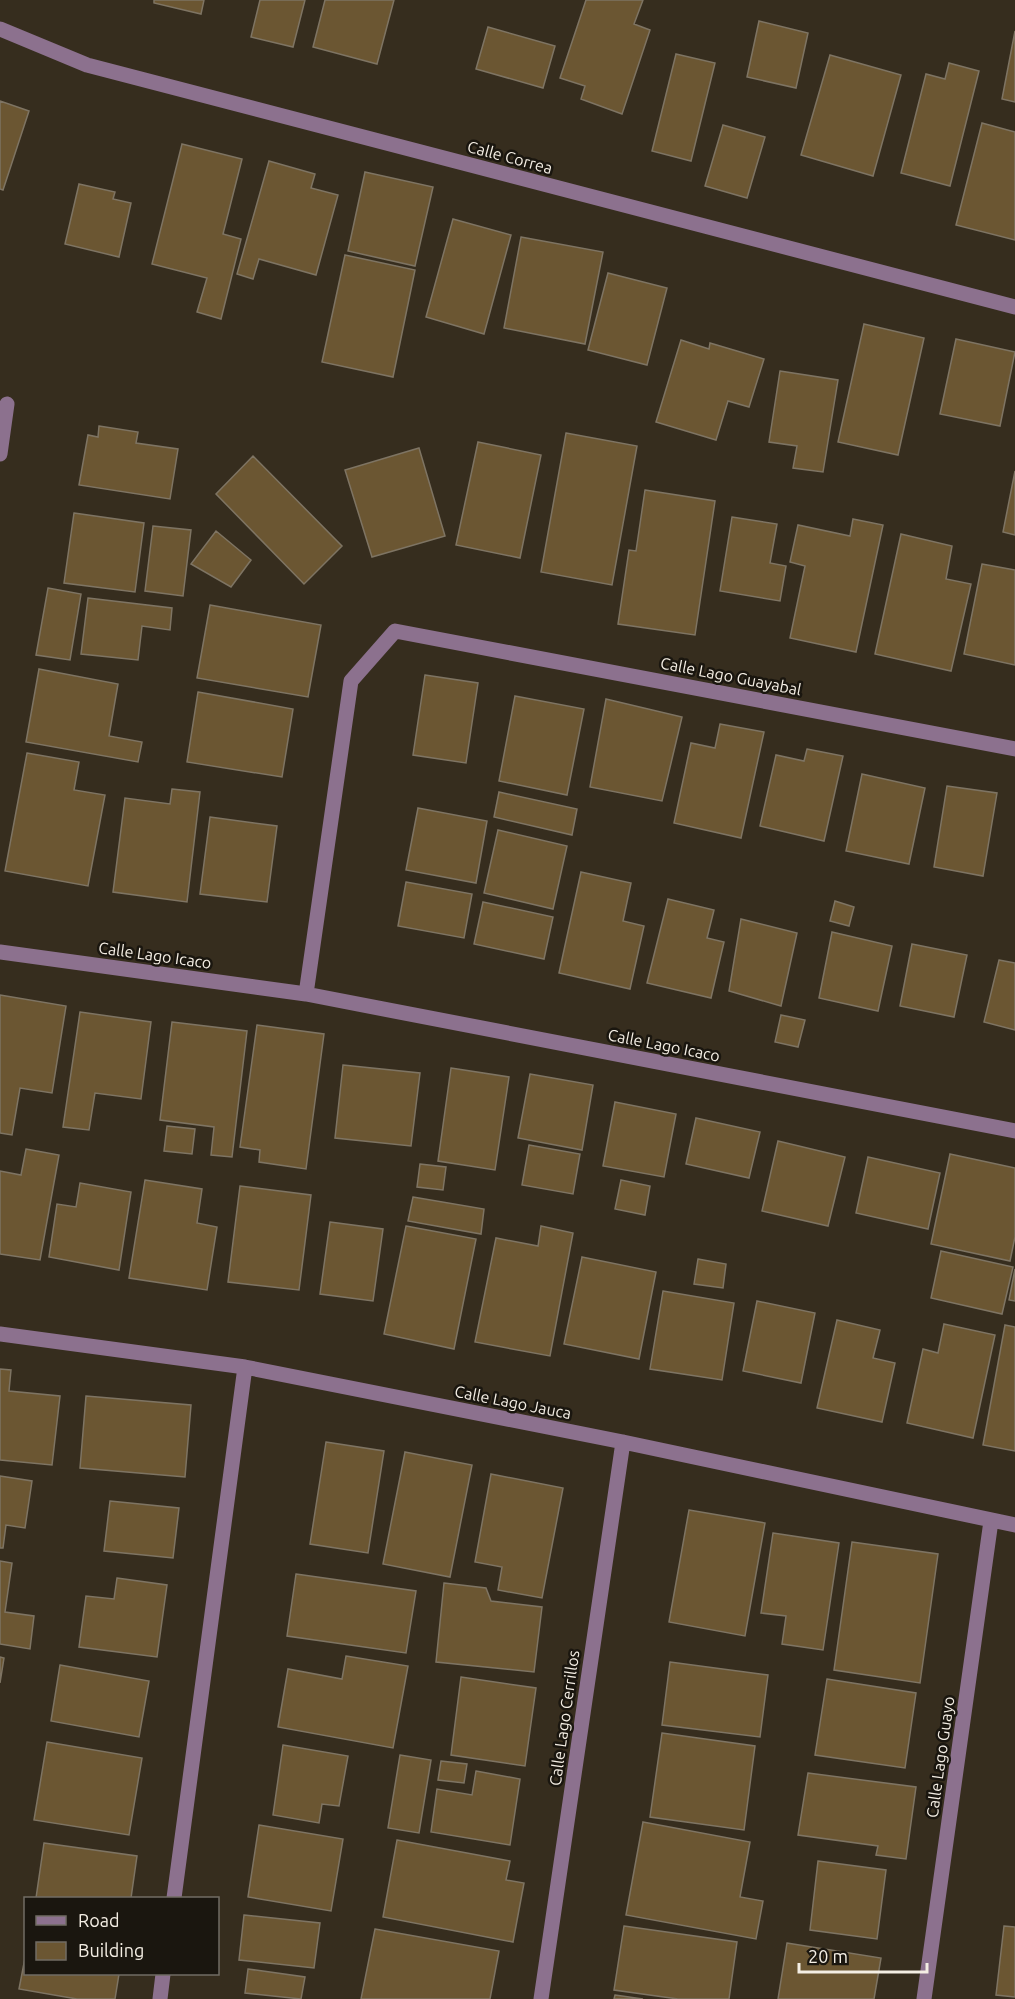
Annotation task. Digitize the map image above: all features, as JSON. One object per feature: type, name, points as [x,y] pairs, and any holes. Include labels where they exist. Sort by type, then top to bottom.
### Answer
[{"type":"street","name":"Calle Correa","points":[[0,29],[87,65],[1015,307]]},
{"type":"street","points":[[0,454],[7,404]]},
{"type":"street","name":"Calle Lago Guayabal","points":[[306,994],[351,681],[394,631],[1015,749]]},
{"type":"street","name":"Calle Lago Icaco","points":[[0,952],[306,994],[1015,1131]]},
{"type":"street","name":"Calle Lago Jauca","points":[[0,1334],[245,1367],[623,1442],[1015,1525]]},
{"type":"street","points":[[174,1897],[245,1367]]},
{"type":"street","name":"Calle Lago Cerrillos","points":[[541,1999],[623,1442]]},
{"type":"street","name":"Calle Lago Guayo","points":[[924,1999],[992,1521]]},
{"type":"street","points":[[160,1999],[164,1975]]},
{"type":"building","points":[[154,0],[204,0],[201,14],[154,3]]},
{"type":"building","points":[[260,0],[305,0],[293,47],[251,37]]},
{"type":"building","points":[[325,0],[394,0],[377,64],[313,47]]},
{"type":"building","points":[[586,0],[643,0],[634,24],[650,30],[622,114],[581,99],[585,86],[560,78]]},
{"type":"building","points":[[759,21],[808,33],[796,88],[747,77]]},
{"type":"building","points":[[488,27],[555,46],[543,88],[476,69]]},
{"type":"building","points":[[1015,31],[1015,102],[1002,99]]},
{"type":"building","points":[[676,54],[715,63],[691,161],[652,151]]},
{"type":"building","points":[[830,55],[901,75],[873,176],[801,155]]},
{"type":"building","points":[[949,63],[979,71],[950,186],[901,173],[926,74],[945,79]]},
{"type":"building","points":[[0,101],[29,111],[3,190],[0,189]]},
{"type":"building","points":[[982,123],[1015,132],[1015,240],[956,225]]},
{"type":"building","points":[[723,125],[765,137],[747,198],[705,186]]},
{"type":"building","points":[[182,144],[242,159],[223,234],[241,239],[221,319],[197,312],[207,278],[152,264]]},
{"type":"building","points":[[269,161],[315,174],[311,188],[338,195],[316,275],[259,259],[253,279],[237,274]]},
{"type":"building","points":[[365,172],[433,187],[415,266],[348,251]]},
{"type":"building","points":[[79,184],[115,192],[113,199],[131,203],[119,257],[65,244]]},
{"type":"building","points":[[453,219],[511,235],[484,334],[426,317]]},
{"type":"building","points":[[521,237],[603,252],[585,344],[504,328]]},
{"type":"building","points":[[345,255],[415,270],[393,377],[322,362]]},
{"type":"building","points":[[608,273],[667,288],[647,365],[588,350]]},
{"type":"building","points":[[864,324],[924,338],[898,455],[838,442]]},
{"type":"building","points":[[956,339],[1015,352],[1000,426],[940,414]]},
{"type":"building","points":[[681,340],[709,349],[710,343],[764,359],[749,407],[728,401],[716,440],[656,422]]},
{"type":"building","points":[[780,371],[838,380],[823,472],[793,468],[797,446],[769,442]]},
{"type":"building","points":[[99,426],[138,432],[136,443],[178,449],[170,499],[79,485],[88,435],[98,437]]},
{"type":"building","points":[[566,433],[637,446],[612,585],[541,572]]},
{"type":"building","points":[[478,442],[541,455],[520,558],[456,545]]},
{"type":"building","points":[[419,448],[445,536],[372,557],[345,470]]},
{"type":"building","points":[[253,456],[342,546],[304,584],[216,494]]},
{"type":"building","points":[[1015,471],[1015,535],[1003,532]]},
{"type":"building","points":[[645,490],[715,501],[695,635],[618,624],[629,550],[636,551]]},
{"type":"building","points":[[74,513],[144,523],[135,592],[64,583]]},
{"type":"building","points":[[732,517],[777,524],[770,563],[786,566],[780,601],[720,591]]},
{"type":"building","points":[[853,519],[883,525],[856,652],[790,638],[805,566],[790,562],[798,525],[850,536]]},
{"type":"building","points":[[153,526],[191,530],[183,596],[145,591]]},
{"type":"building","points":[[216,531],[251,560],[231,587],[191,564]]},
{"type":"building","points":[[901,534],[952,546],[946,579],[971,584],[951,671],[875,654]]},
{"type":"building","points":[[982,564],[1015,570],[1015,665],[964,654]]},
{"type":"building","points":[[48,588],[81,594],[70,660],[36,655]]},
{"type":"building","points":[[88,598],[172,608],[170,630],[142,626],[138,660],[81,654]]},
{"type":"building","points":[[210,605],[321,625],[308,697],[197,678]]},
{"type":"building","points":[[39,669],[118,684],[109,736],[142,742],[138,762],[26,742]]},
{"type":"building","points":[[425,675],[478,683],[466,763],[413,755]]},
{"type":"building","points":[[198,692],[293,709],[282,777],[187,762]]},
{"type":"building","points":[[515,696],[584,709],[567,795],[499,781]]},
{"type":"building","points":[[606,699],[682,717],[662,801],[590,787]]},
{"type":"building","points":[[720,724],[764,732],[741,838],[674,823],[691,743],[715,748]]},
{"type":"building","points":[[807,749],[843,756],[824,841],[760,826],[776,755],[804,761]]},
{"type":"building","points":[[27,753],[79,762],[74,790],[105,795],[88,886],[5,871]]},
{"type":"building","points":[[862,774],[925,788],[909,864],[846,851]]},
{"type":"building","points":[[947,786],[997,793],[983,876],[934,867]]},
{"type":"building","points":[[172,789],[200,792],[187,902],[113,892],[125,798],[170,804]]},
{"type":"building","points":[[499,792],[577,809],[572,835],[494,817]]},
{"type":"building","points":[[418,808],[487,821],[476,883],[406,870]]},
{"type":"building","points":[[210,817],[277,826],[267,902],[200,894]]},
{"type":"building","points":[[498,830],[567,846],[553,909],[484,893]]},
{"type":"building","points":[[581,872],[631,883],[623,921],[644,926],[630,989],[559,973]]},
{"type":"building","points":[[406,882],[472,894],[464,938],[398,926]]},
{"type":"building","points":[[668,899],[714,910],[707,938],[724,942],[711,998],[647,983]]},
{"type":"building","points":[[835,901],[854,907],[849,926],[830,921]]},
{"type":"building","points":[[483,902],[553,917],[544,959],[474,944]]},
{"type":"building","points":[[741,919],[797,933],[781,1006],[729,991]]},
{"type":"building","points":[[832,932],[892,946],[878,1011],[819,998]]},
{"type":"building","points":[[912,944],[967,955],[954,1017],[900,1006]]},
{"type":"building","points":[[999,960],[1015,963],[1015,1030],[984,1022]]},
{"type":"building","points":[[0,995],[66,1006],[52,1093],[20,1088],[12,1135],[0,1133]]},
{"type":"building","points":[[80,1012],[151,1022],[141,1099],[95,1093],[89,1130],[63,1127]]},
{"type":"building","points":[[781,1015],[805,1020],[798,1047],[775,1042]]},
{"type":"building","points":[[172,1022],[247,1031],[232,1157],[211,1155],[214,1127],[160,1120]]},
{"type":"building","points":[[257,1025],[324,1034],[306,1169],[259,1162],[260,1150],[240,1147]]},
{"type":"building","points":[[343,1065],[420,1073],[411,1146],[335,1138]]},
{"type":"building","points":[[451,1068],[509,1077],[495,1170],[438,1161]]},
{"type":"building","points":[[530,1074],[593,1085],[582,1150],[518,1138]]},
{"type":"building","points":[[615,1102],[676,1114],[664,1177],[603,1166]]},
{"type":"building","points":[[696,1118],[760,1132],[749,1178],[686,1164]]},
{"type":"building","points":[[167,1126],[195,1129],[192,1154],[164,1151]]},
{"type":"building","points":[[778,1141],[845,1157],[828,1226],[762,1211]]},
{"type":"building","points":[[529,1145],[580,1154],[573,1194],[522,1185]]},
{"type":"building","points":[[26,1149],[59,1155],[40,1260],[0,1254],[0,1171],[21,1175]]},
{"type":"building","points":[[950,1154],[1015,1168],[1015,1237],[1010,1261],[931,1244]]},
{"type":"building","points":[[868,1157],[940,1173],[928,1229],[856,1213]]},
{"type":"building","points":[[420,1164],[446,1167],[443,1190],[417,1187]]},
{"type":"building","points":[[145,1180],[202,1189],[197,1223],[217,1227],[207,1290],[129,1278]]},
{"type":"building","points":[[621,1180],[650,1186],[645,1215],[615,1209]]},
{"type":"building","points":[[80,1183],[131,1192],[119,1270],[49,1257],[57,1204],[76,1207]]},
{"type":"building","points":[[240,1186],[311,1195],[299,1290],[228,1282]]},
{"type":"building","points":[[413,1197],[484,1209],[481,1234],[408,1221]]},
{"type":"building","points":[[330,1222],[383,1229],[373,1301],[320,1294]]},
{"type":"building","points":[[406,1226],[476,1239],[454,1349],[384,1334]]},
{"type":"building","points":[[541,1226],[573,1233],[550,1356],[475,1342],[496,1238],[538,1246]]},
{"type":"building","points":[[941,1251],[1013,1267],[1002,1314],[931,1298]]},
{"type":"building","points":[[582,1257],[656,1272],[639,1359],[564,1344]]},
{"type":"building","points":[[698,1259],[726,1264],[723,1288],[694,1284]]},
{"type":"building","points":[[1015,1269],[1015,1301],[1009,1300]]},
{"type":"building","points":[[663,1291],[734,1303],[722,1380],[650,1369]]},
{"type":"building","points":[[757,1301],[815,1313],[801,1383],[743,1371]]},
{"type":"building","points":[[837,1320],[880,1330],[873,1358],[895,1363],[882,1422],[817,1408]]},
{"type":"building","points":[[944,1324],[995,1335],[973,1438],[907,1423],[923,1349],[938,1353]]},
{"type":"building","points":[[1005,1325],[1015,1327],[1015,1451],[983,1445]]},
{"type":"building","points":[[0,1369],[11,1370],[9,1391],[60,1396],[52,1465],[0,1460]]},
{"type":"building","points":[[86,1396],[191,1405],[185,1477],[80,1468]]},
{"type":"building","points":[[326,1442],[384,1451],[368,1553],[310,1544]]},
{"type":"building","points":[[405,1452],[472,1465],[450,1577],[383,1564]]},
{"type":"building","points":[[491,1474],[563,1488],[542,1598],[498,1590],[502,1567],[475,1562]]},
{"type":"building","points":[[0,1476],[32,1481],[25,1528],[6,1525],[3,1548],[0,1548]]},
{"type":"building","points":[[110,1501],[179,1508],[173,1558],[104,1551]]},
{"type":"building","points":[[689,1510],[765,1523],[745,1636],[669,1622]]},
{"type":"building","points":[[773,1533],[839,1543],[823,1650],[782,1644],[786,1616],[761,1613]]},
{"type":"building","points":[[852,1542],[938,1554],[920,1683],[834,1670]]},
{"type":"building","points":[[0,1561],[12,1563],[5,1612],[34,1616],[30,1649],[0,1644]]},
{"type":"building","points":[[296,1574],[416,1591],[406,1653],[287,1636]]},
{"type":"building","points":[[117,1578],[167,1585],[157,1657],[79,1647],[86,1596],[114,1599]]},
{"type":"building","points":[[444,1583],[486,1588],[491,1601],[542,1607],[534,1672],[436,1662]]},
{"type":"building","points":[[346,1656],[408,1666],[393,1748],[278,1727],[288,1669],[342,1679]]},
{"type":"building","points":[[0,1657],[4,1658],[0,1683]]},
{"type":"building","points":[[670,1662],[768,1675],[760,1737],[662,1725]]},
{"type":"building","points":[[60,1665],[149,1681],[139,1737],[51,1721]]},
{"type":"building","points":[[461,1677],[536,1688],[525,1766],[451,1755]]},
{"type":"building","points":[[827,1679],[916,1693],[905,1768],[815,1755]]},
{"type":"building","points":[[662,1733],[755,1746],[744,1830],[650,1817]]},
{"type":"building","points":[[47,1742],[142,1758],[129,1835],[34,1820]]},
{"type":"building","points":[[283,1745],[348,1756],[339,1806],[322,1804],[319,1823],[273,1815]]},
{"type":"building","points":[[400,1755],[431,1760],[419,1833],[388,1828]]},
{"type":"building","points":[[441,1761],[467,1764],[464,1783],[438,1780]]},
{"type":"building","points":[[476,1771],[520,1779],[510,1845],[431,1832],[437,1789],[472,1795]]},
{"type":"building","points":[[808,1773],[916,1787],[906,1859],[876,1855],[878,1846],[798,1835]]},
{"type":"building","points":[[643,1822],[750,1842],[740,1897],[763,1901],[756,1939],[626,1915]]},
{"type":"building","points":[[259,1825],[343,1839],[331,1911],[248,1897]]},
{"type":"building","points":[[397,1840],[510,1861],[506,1880],[524,1883],[513,1942],[383,1917]]},
{"type":"building","points":[[44,1843],[137,1856],[131,1897],[36,1897]]},
{"type":"building","points":[[818,1861],[886,1870],[877,1939],[810,1930]]},
{"type":"building","points":[[244,1915],[320,1923],[314,1968],[239,1960]]},
{"type":"building","points":[[624,1926],[737,1942],[729,1999],[678,1999],[614,1990]]},
{"type":"building","points":[[1004,1926],[1015,1927],[1015,1997],[996,1995]]},
{"type":"building","points":[[375,1929],[499,1951],[490,1999],[361,1999]]},
{"type":"building","points":[[787,1943],[881,1958],[874,1999],[778,1999]]},
{"type":"building","points":[[24,1963],[24,1975],[119,1975],[115,1999],[77,1999],[19,1989]]},
{"type":"building","points":[[248,1969],[305,1977],[301,1999],[245,1993]]},
{"type":"building","points":[[615,1995],[643,1999],[614,1999]]}]
